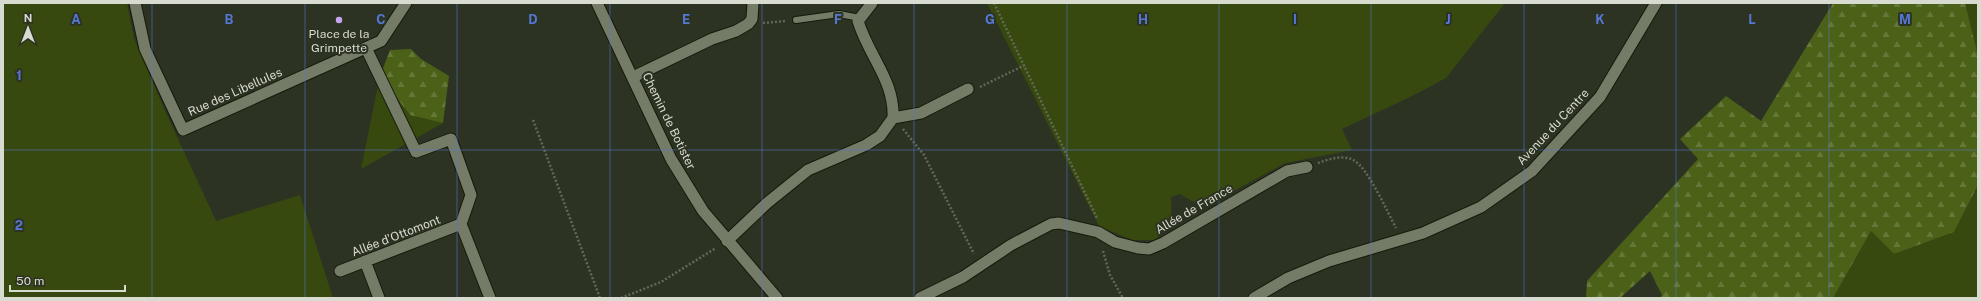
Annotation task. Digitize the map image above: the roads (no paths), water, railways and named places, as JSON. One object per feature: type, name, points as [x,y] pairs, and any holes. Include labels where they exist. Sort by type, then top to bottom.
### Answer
[{"type":"street","name":"Rue des Libellules","points":[[135,3],[145,49],[183,130],[382,41],[406,3]]},
{"type":"street","name":"Chemin de Botister","points":[[597,3],[671,159],[703,210],[727,241],[777,298]]},
{"type":"street","points":[[633,77],[712,39],[736,31],[751,21],[753,3]]},
{"type":"street","points":[[727,241],[767,203],[808,170],[866,145],[880,136],[893,118],[892,95],[887,80],[862,35],[858,21],[872,3]]},
{"type":"street","name":"Avenue du Centre","points":[[1254,298],[1288,278],[1329,261],[1423,233],[1481,208],[1532,171],[1600,97],[1656,3]]},
{"type":"street","points":[[366,48],[416,152],[451,139],[471,195],[461,224],[490,298]]},
{"type":"street","points":[[893,118],[921,113],[968,89]]},
{"type":"street","name":"Allée de France","points":[[920,298],[963,277],[1011,245],[1051,224],[1059,223],[1098,232],[1115,242],[1149,249],[1163,243],[1287,172],[1307,167]]},
{"type":"street","name":"Allée d'Ottomont","points":[[340,271],[461,224]]},
{"type":"street","points":[[365,261],[379,298]]},
{"type":"lane","points":[[796,20],[839,14],[860,18]]},
{"type":"place","name":"Place de la Grimpette","points":[[339,20]]}]
